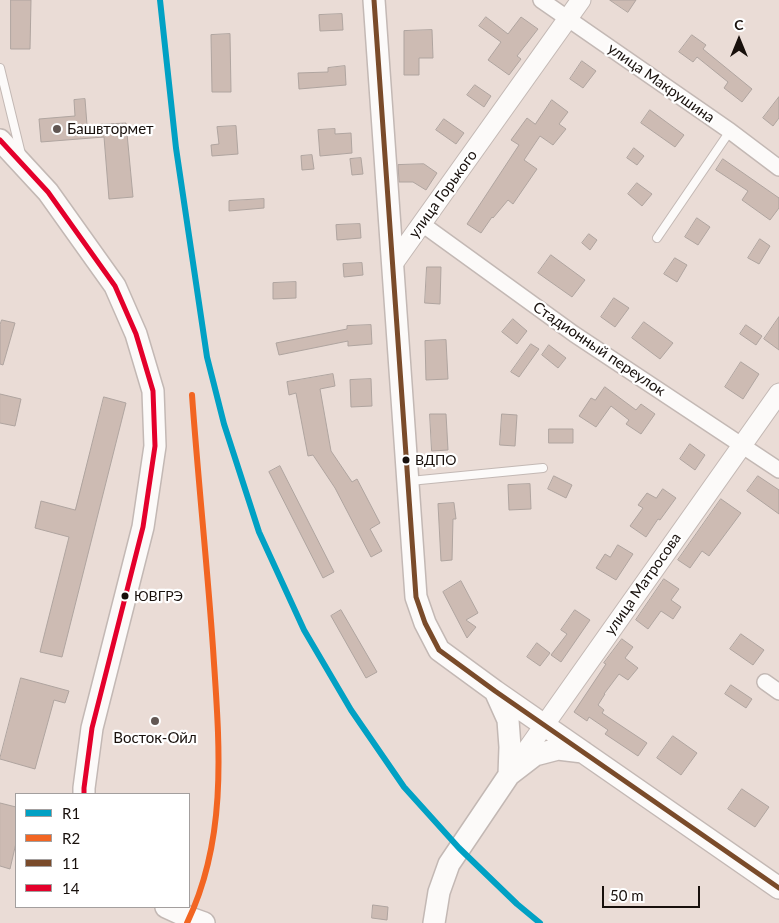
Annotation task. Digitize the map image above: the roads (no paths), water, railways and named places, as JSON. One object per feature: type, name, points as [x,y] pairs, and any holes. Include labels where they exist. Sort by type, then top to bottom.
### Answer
[{"type":"main road","points":[[374,0],[416,597],[425,623],[439,650],[779,888]]},
{"type":"main road","points":[[0,140],[48,192],[115,286],[136,334],[153,391],[155,446],[143,527],[92,728],[84,793]]},
{"type":"main road","points":[[495,691],[508,720],[510,747],[509,775]]},
{"type":"main road","name":"улица Матросова","points":[[434,923],[439,892],[450,864],[509,775],[535,755],[558,749],[583,752]]},
{"type":"main road","points":[[168,908],[204,923]]},
{"type":"street","name":"улица Макрушина","points":[[541,0],[730,131],[779,168]]},
{"type":"street","name":"улица Горького","points":[[393,264],[581,0]]},
{"type":"street","name":"Стадионный переулок","points":[[422,224],[574,334],[779,470]]},
{"type":"street","name":"улица Матросова","points":[[509,775],[741,444],[779,393]]},
{"type":"street","points":[[765,682],[779,692]]},
{"type":"lane","points":[[0,68],[24,166]]},
{"type":"lane","points":[[658,238],[730,131]]},
{"type":"lane","points":[[408,481],[544,468]]},
{"type":"place","name":"Башвтормет","points":[[57,129]]},
{"type":"place","name":"ВДПО","points":[[406,460]]},
{"type":"place","name":"ЮВГРЭ","points":[[125,596]]},
{"type":"place","name":"Восток-Ойл","points":[[155,721]]}]
